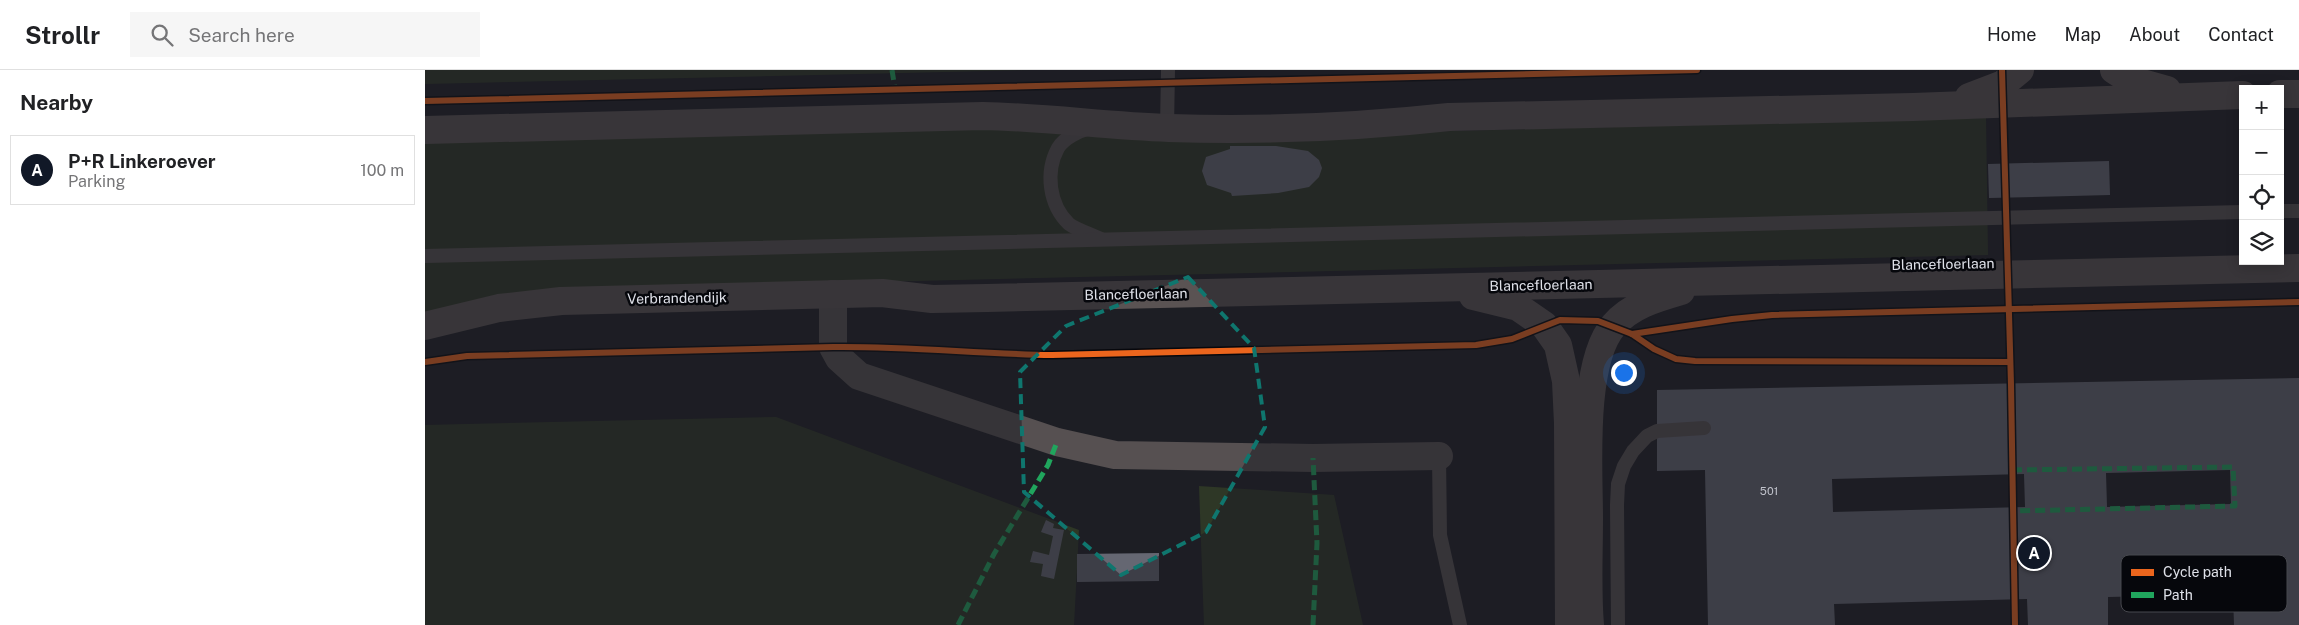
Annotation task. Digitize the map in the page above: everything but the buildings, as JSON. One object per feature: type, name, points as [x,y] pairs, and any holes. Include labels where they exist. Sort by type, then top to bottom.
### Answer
[{"type":"main road","points":[[1913,107],[1972,97],[2003,84],[2020,70]]},
{"type":"main road","points":[[2115,70],[2128,79],[2160,88],[2213,96]]},
{"type":"main road","points":[[2284,94],[2299,94]]},
{"type":"main road","points":[[425,130],[1023,117],[1167,128],[1222,129],[1388,123],[1449,117],[1913,107],[2239,96]]},
{"type":"main road","name":"Blancefloerlaan","points":[[932,298],[1435,286],[1709,283],[2299,268]]},
{"type":"main road","points":[[1590,625],[1590,425],[1592,390],[1599,352],[1613,325],[1628,313],[1648,301],[1709,283]]},
{"type":"main road","points":[[1435,286],[1518,307],[1544,325],[1558,345],[1566,380],[1568,423],[1569,625]]},
{"type":"main road","name":"Verbrandendijk","points":[[425,326],[499,308],[561,301],[833,294],[882,294],[932,298]]},
{"type":"street","points":[[833,294],[833,347],[839,358],[859,376],[1057,442],[1115,456],[1313,458],[1439,456]]},
{"type":"lane","points":[[1167,128],[1168,70]]},
{"type":"lane","points":[[1104,240],[1070,225],[1060,212],[1051,192],[1050,169],[1059,147],[1077,132],[1107,123]]},
{"type":"lane","points":[[2284,212],[2299,211]]},
{"type":"lane","points":[[425,256],[2239,212]]},
{"type":"lane","points":[[1618,625],[1617,505],[1618,484],[1624,466],[1647,436],[1657,431],[1704,428]]},
{"type":"lane","points":[[1439,456],[1440,535],[1460,625]]},
{"type":"highlighted area","points":[[1188,277],[1254,348],[1265,427],[1206,532],[1121,575],[1024,492],[1020,372],[1066,326]]},
{"type":"green space","points":[[425,70],[1031,70],[425,84]]},
{"type":"green space","points":[[1986,118],[1988,255],[588,289],[425,314],[425,138],[996,122],[1371,133]]},
{"type":"green space","points":[[776,417],[1079,530],[1074,625],[425,625],[425,425]]},
{"type":"green space","points":[[1199,486],[1334,495],[1363,625],[1204,625]]},
{"type":"marked path","points":[[892,70],[895,89]]},
{"type":"marked path","points":[[958,625],[994,554],[1048,465],[1057,442]]},
{"type":"marked path","points":[[1313,458],[1317,543],[1313,625]]},
{"type":"marked path","points":[[2012,470],[2233,467],[2235,506],[2013,511]]},
{"type":"cycle path","points":[[425,101],[1697,70]]},
{"type":"cycle path","points":[[2002,70],[2011,384],[2015,625]]},
{"type":"cycle path","points":[[1632,334],[1772,315],[2299,302]]},
{"type":"cycle path","points":[[425,362],[467,356],[833,347],[1052,355],[1476,345],[1512,339],[1560,320],[1598,321],[1632,334],[1654,349],[1676,359],[1695,361],[2010,362]]},
{"type":"place","name":"P+R Linkeroever","points":[[2034,553]]}]
